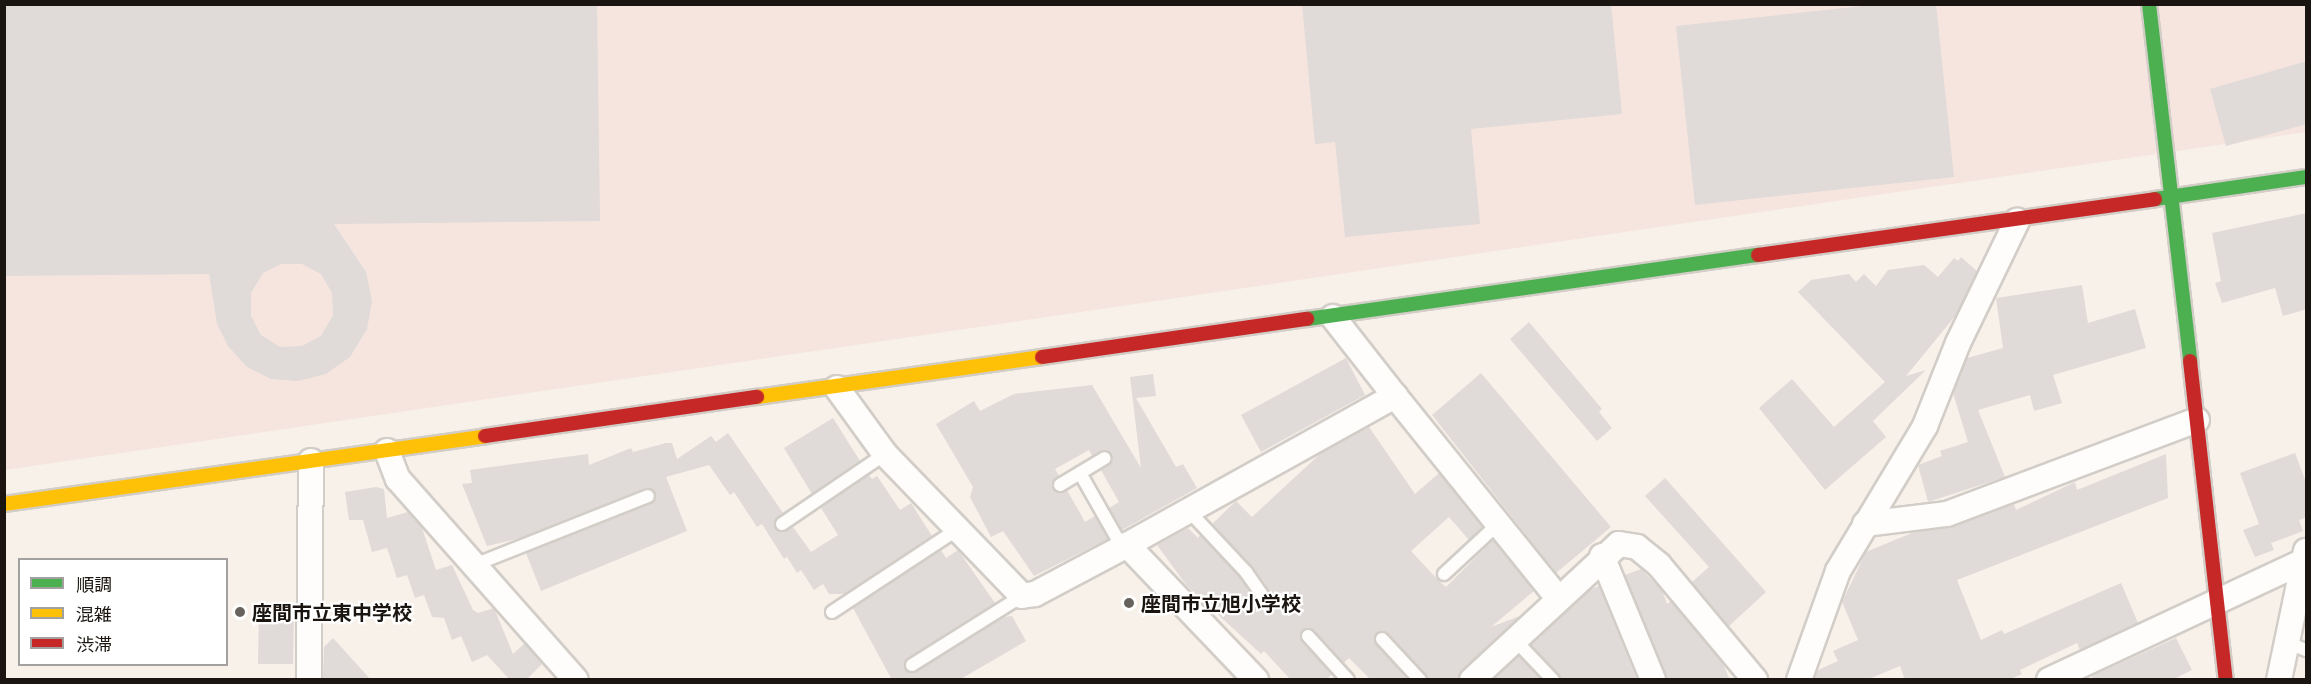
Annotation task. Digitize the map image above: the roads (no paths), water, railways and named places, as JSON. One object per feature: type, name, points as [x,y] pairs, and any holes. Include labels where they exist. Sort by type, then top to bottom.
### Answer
[{"type":"street","points":[[2149,4],[2226,680]]},
{"type":"street","points":[[4,504],[2017,221],[2307,177]]},
{"type":"street","points":[[1799,680],[1838,571],[1925,426],[1958,344],[2017,221]]},
{"type":"street","points":[[1333,317],[1558,598]]},
{"type":"street","points":[[837,388],[885,454],[1022,596],[1035,594],[1127,545],[1395,396]]},
{"type":"street","points":[[1865,524],[1947,514],[2197,420]]},
{"type":"street","points":[[387,451],[398,479],[576,680]]},
{"type":"street","points":[[309,680],[311,461]]},
{"type":"street","points":[[1472,680],[1602,556],[1618,544],[1637,548],[1652,559],[1755,680]]},
{"type":"street","points":[[1127,545],[1256,680]]},
{"type":"street","points":[[1602,556],[1653,680]]},
{"type":"street","points":[[2049,680],[2218,602],[2305,557]]},
{"type":"street","points":[[2279,680],[2296,646],[2305,557]]},
{"type":"lane","points":[[782,524],[885,454]]},
{"type":"lane","points":[[1060,485],[1106,458]]},
{"type":"lane","points":[[1080,473],[1117,538],[1127,545]]},
{"type":"lane","points":[[474,565],[648,496]]},
{"type":"lane","points":[[1188,510],[1246,573],[1268,603]]},
{"type":"lane","points":[[1444,574],[1498,524]]},
{"type":"lane","points":[[832,612],[958,529]]},
{"type":"lane","points":[[912,665],[1022,596]]},
{"type":"lane","points":[[1308,636],[1348,680]]},
{"type":"lane","points":[[1382,639],[1420,680]]},
{"type":"lane","points":[[1514,639],[1553,680]]},
{"type":"place","name":"座間市立旭小学校","points":[[1129,603]]},
{"type":"place","name":"座間市立東中学校","points":[[240,612]]}]
